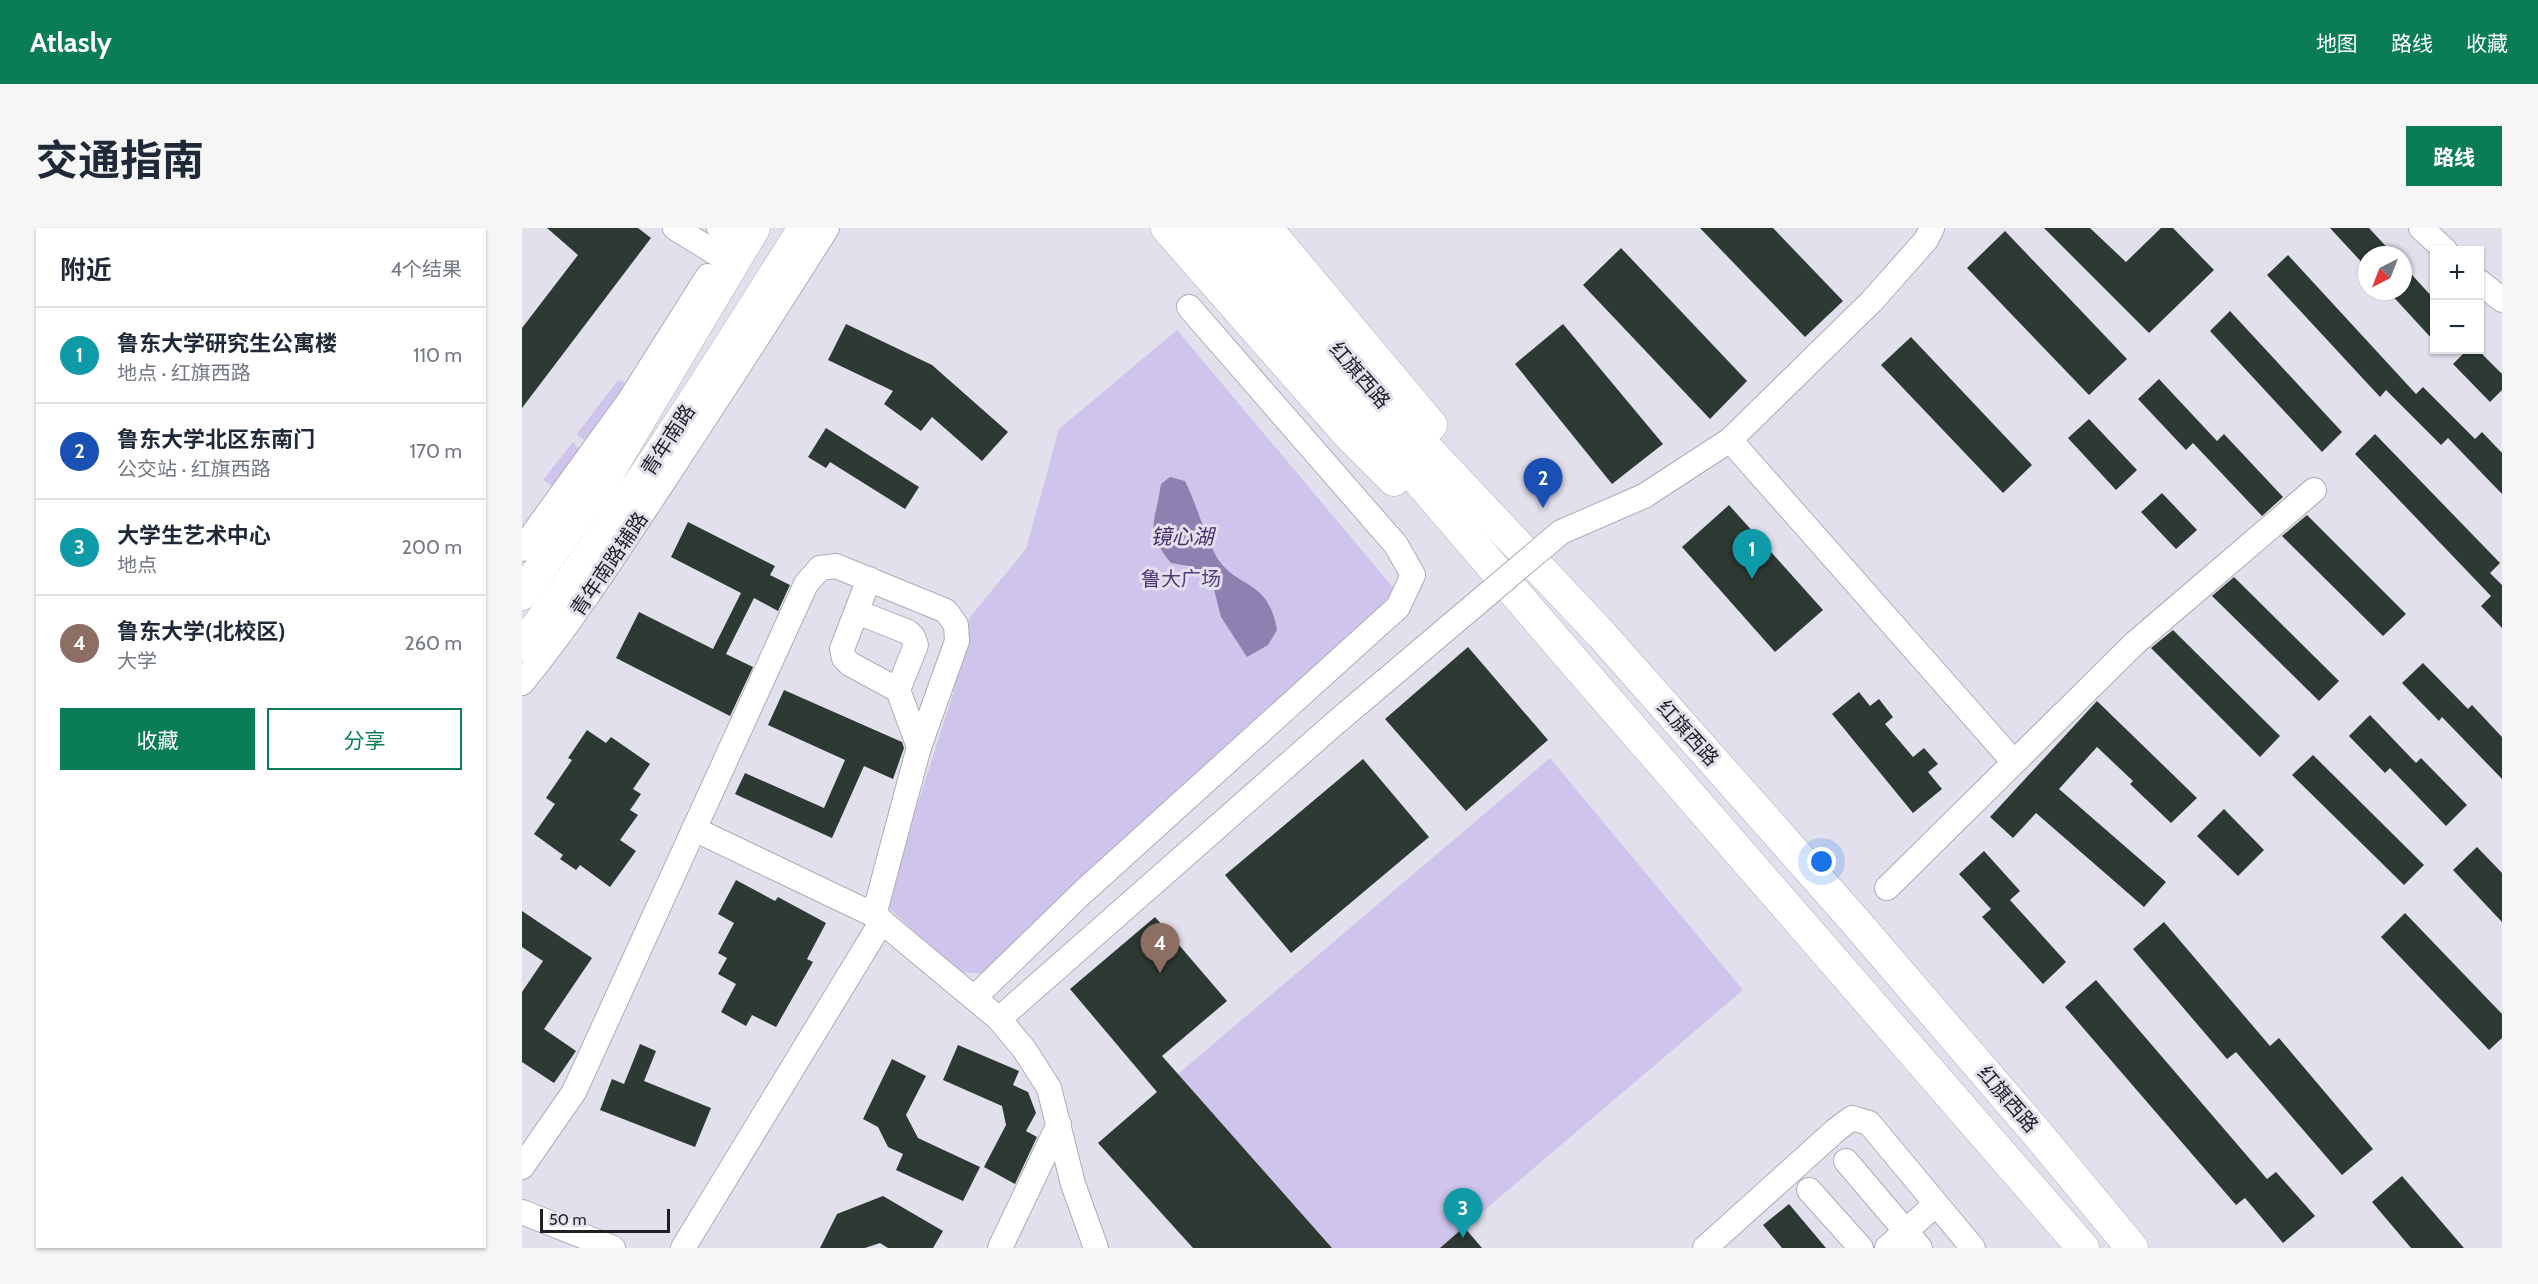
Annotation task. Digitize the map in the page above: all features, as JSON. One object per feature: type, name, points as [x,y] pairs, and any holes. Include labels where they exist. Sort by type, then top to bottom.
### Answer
[{"type":"main road","name":"青年南路","points":[[522,646],[626,505],[804,228]]},
{"type":"main road","points":[[1167,228],[1348,434],[1570,657]]},
{"type":"main road","name":"红旗西路","points":[[1202,228],[2072,1244]]},
{"type":"main road","name":"红旗西路","points":[[1233,228],[1382,401],[1602,635],[1856,921],[2132,1248]]},
{"type":"main road","points":[[1266,228],[1402,389],[1602,635]]},
{"type":"main road","name":"青年南路","points":[[522,594],[602,483],[735,240]]},
{"type":"street","points":[[522,549],[631,398],[735,240],[675,228]]},
{"type":"street","name":"青年南路辅路","points":[[522,683],[561,635],[601,576],[723,393],[827,228]]},
{"type":"street","points":[[999,1019],[1333,725],[1561,532],[1644,496],[1730,440],[1872,301],[1926,240],[1932,228]]},
{"type":"street","points":[[2421,228],[2441,246]]},
{"type":"street","points":[[2484,285],[2501,296]]},
{"type":"street","points":[[975,997],[1083,892],[1398,607],[1413,575],[1396,545],[1189,307]]},
{"type":"street","points":[[1730,440],[2013,761]]},
{"type":"street","points":[[1887,888],[2135,643],[2314,490]]},
{"type":"street","points":[[522,1167],[574,1092],[806,584],[820,568],[836,566],[946,611],[956,625],[957,641],[919,747],[878,918],[683,1248]]},
{"type":"street","points":[[869,579],[842,649],[844,658],[850,664],[898,690]]},
{"type":"street","points":[[856,612],[908,632],[913,637],[915,645],[898,690],[919,747]]},
{"type":"street","points":[[694,829],[878,918],[999,1019],[1024,1049],[1049,1088],[1073,1184],[1096,1248]]},
{"type":"street","points":[[1705,1248],[1852,1118],[1869,1123],[1973,1248]]},
{"type":"street","points":[[1000,1248],[1059,1124]]},
{"type":"street","points":[[1846,1161],[1913,1240]]},
{"type":"street","points":[[1809,1190],[1861,1248]]},
{"type":"street","points":[[1887,1248],[1913,1240],[1936,1204]]},
{"type":"street","points":[[522,1212],[613,1248]]},
{"type":"green space","name":"鲁大广场","points":[[1177,330],[1396,591],[1000,965],[986,974],[958,972],[890,909],[890,890],[953,694],[970,617],[1026,549],[1059,429]]},
{"type":"green space","points":[[618,380],[624,382],[625,386],[586,440],[579,437],[577,434]]},
{"type":"green space","points":[[573,442],[579,449],[552,486],[543,480]]},
{"type":"green space","points":[[1550,758],[1743,990],[1440,1248],[1332,1248],[1178,1074]]},
{"type":"water","name":"镜心湖","points":[[1170,477],[1185,481],[1215,554],[1223,565],[1258,592],[1266,600],[1273,613],[1277,630],[1268,645],[1247,657],[1221,617],[1214,589],[1205,574],[1189,566],[1171,563],[1157,542],[1154,525],[1161,484]]},
{"type":"building","points":[[547,228],[638,228],[651,238],[522,408],[522,328],[578,255]]},
{"type":"building","points":[[1700,228],[1773,228],[1843,301],[1805,337]]},
{"type":"building","points":[[2044,228],[2090,228],[2126,262],[2161,228],[2173,228],[2214,270],[2149,333]]},
{"type":"building","points":[[2330,228],[2369,228],[2386,246],[2358,246],[2358,258]]},
{"type":"building","points":[[2005,231],[2127,359],[2089,395],[1967,268]]},
{"type":"building","points":[[1621,248],[1747,381],[1710,419],[1583,285]]},
{"type":"building","points":[[2288,255],[2416,394],[2423,387],[2475,439],[2482,432],[2502,453],[2502,494],[2448,438],[2441,445],[2386,390],[2380,397],[2267,275]]},
{"type":"building","points":[[2412,275],[2430,295],[2430,337],[2396,300],[2412,300]]},
{"type":"building","points":[[2230,311],[2342,432],[2322,452],[2210,331]]},
{"type":"building","points":[[846,324],[932,365],[1008,432],[982,461],[932,417],[921,431],[884,404],[893,391],[828,360]]},
{"type":"building","points":[[1563,324],[1663,444],[1612,484],[1515,364]]},
{"type":"building","points":[[1911,337],[2032,465],[2003,493],[1881,365]]},
{"type":"building","points":[[2463,354],[2482,354],[2502,374],[2502,390],[2490,402],[2453,364]]},
{"type":"building","points":[[2159,379],[2217,441],[2224,434],[2283,497],[2262,516],[2193,443],[2186,450],[2138,399]]},
{"type":"building","points":[[2089,419],[2137,470],[2116,490],[2068,438]]},
{"type":"building","points":[[826,428],[919,487],[905,509],[830,462],[826,468],[808,457]]},
{"type":"building","points":[[2375,434],[2500,563],[2490,573],[2502,585],[2502,628],[2481,606],[2491,596],[2355,454]]},
{"type":"building","points":[[2162,493],[2197,530],[2176,549],[2141,512]]},
{"type":"building","points":[[1729,505],[1823,610],[1775,652],[1682,547]]},
{"type":"building","points":[[2307,515],[2406,614],[2383,636],[2282,536]]},
{"type":"building","points":[[688,522],[775,566],[770,575],[790,585],[778,611],[754,598],[726,654],[753,667],[730,716],[616,658],[639,612],[713,649],[741,593],[671,557]]},
{"type":"building","points":[[2234,577],[2339,681],[2319,701],[2212,596]]},
{"type":"building","points":[[2173,630],[2280,736],[2260,757],[2151,648]]},
{"type":"building","points":[[1468,647],[1548,740],[1466,811],[1385,719]]},
{"type":"building","points":[[2423,663],[2468,709],[2472,705],[2502,737],[2502,779],[2442,717],[2439,721],[2402,683]]},
{"type":"building","points":[[784,690],[902,742],[904,748],[893,779],[864,766],[832,838],[735,794],[745,773],[824,808],[845,760],[768,725]]},
{"type":"building","points":[[1859,692],[1870,706],[1879,699],[1893,717],[1885,724],[1913,757],[1924,748],[1938,764],[1928,772],[1942,789],[1913,813],[1832,714]]},
{"type":"building","points":[[2097,701],[2197,798],[2171,823],[2130,784],[2133,781],[2097,747],[2059,789],[2166,882],[2144,907],[2036,813],[2013,838],[1990,817]]},
{"type":"building","points":[[2370,715],[2416,763],[2421,758],[2467,805],[2446,826],[2390,768],[2385,773],[2349,736]]},
{"type":"building","points":[[587,730],[606,743],[611,737],[650,764],[633,789],[641,794],[630,810],[638,815],[620,840],[636,851],[610,887],[580,865],[576,870],[560,859],[563,855],[534,834],[555,804],[546,798],[572,760],[568,758]]},
{"type":"building","points":[[2313,755],[2424,865],[2404,885],[2292,775]]},
{"type":"building","points":[[1363,759],[1429,837],[1291,953],[1225,875]]},
{"type":"building","points":[[2224,809],[2264,850],[2238,876],[2197,836]]},
{"type":"building","points":[[2477,847],[2502,873],[2502,922],[2453,870]]},
{"type":"building","points":[[1984,851],[2020,891],[2010,900],[2066,962],[2043,984],[1982,917],[1991,909],[1959,874]]},
{"type":"building","points":[[736,880],[775,901],[778,897],[826,923],[807,959],[813,962],[776,1027],[752,1015],[746,1026],[721,1012],[736,984],[718,974],[727,958],[718,953],[734,923],[718,914]]},
{"type":"building","points":[[522,911],[592,958],[544,1029],[576,1051],[554,1083],[522,1062],[522,992],[543,961],[522,947]]},
{"type":"building","points":[[2405,913],[2502,1014],[2502,1038],[2489,1050],[2381,937]]},
{"type":"building","points":[[1155,917],[1227,1001],[1162,1056],[1332,1248],[1193,1248],[1098,1143],[1157,1092],[1070,989]]},
{"type":"building","points":[[2164,922],[2270,1046],[2279,1038],[2373,1149],[2342,1175],[2236,1052],[2227,1059],[2133,949]]},
{"type":"building","points":[[2096,980],[2267,1179],[2276,1172],[2315,1216],[2283,1243],[2245,1198],[2236,1205],[2065,1007]]},
{"type":"building","points":[[640,1044],[656,1051],[644,1081],[711,1108],[695,1147],[600,1110],[612,1079],[624,1084]]},
{"type":"building","points":[[958,1045],[1019,1071],[1013,1085],[1028,1092],[1036,1113],[1026,1131],[1037,1137],[1015,1184],[984,1167],[1006,1125],[1002,1106],[943,1080]]},
{"type":"building","points":[[892,1059],[926,1076],[906,1115],[918,1138],[980,1167],[963,1201],[896,1170],[903,1154],[888,1147],[878,1127],[863,1119]]},
{"type":"building","points":[[2402,1176],[2464,1248],[2411,1248],[2372,1202]]},
{"type":"building","points":[[883,1196],[943,1231],[933,1248],[888,1248],[880,1243],[865,1248],[820,1248],[837,1214]]},
{"type":"building","points":[[1789,1204],[1826,1248],[1782,1248],[1763,1225]]},
{"type":"building","points":[[1464,1227],[1482,1248],[1440,1248]]},
{"type":"place","name":"鲁东大学北区东南门","points":[[1543,508]]},
{"type":"place","name":"鲁东大学研究生公寓楼","points":[[1752,579]]},
{"type":"place","name":"鲁东大学(北校区)","points":[[1160,973]]},
{"type":"place","name":"大学生艺术中心","points":[[1463,1238]]}]
